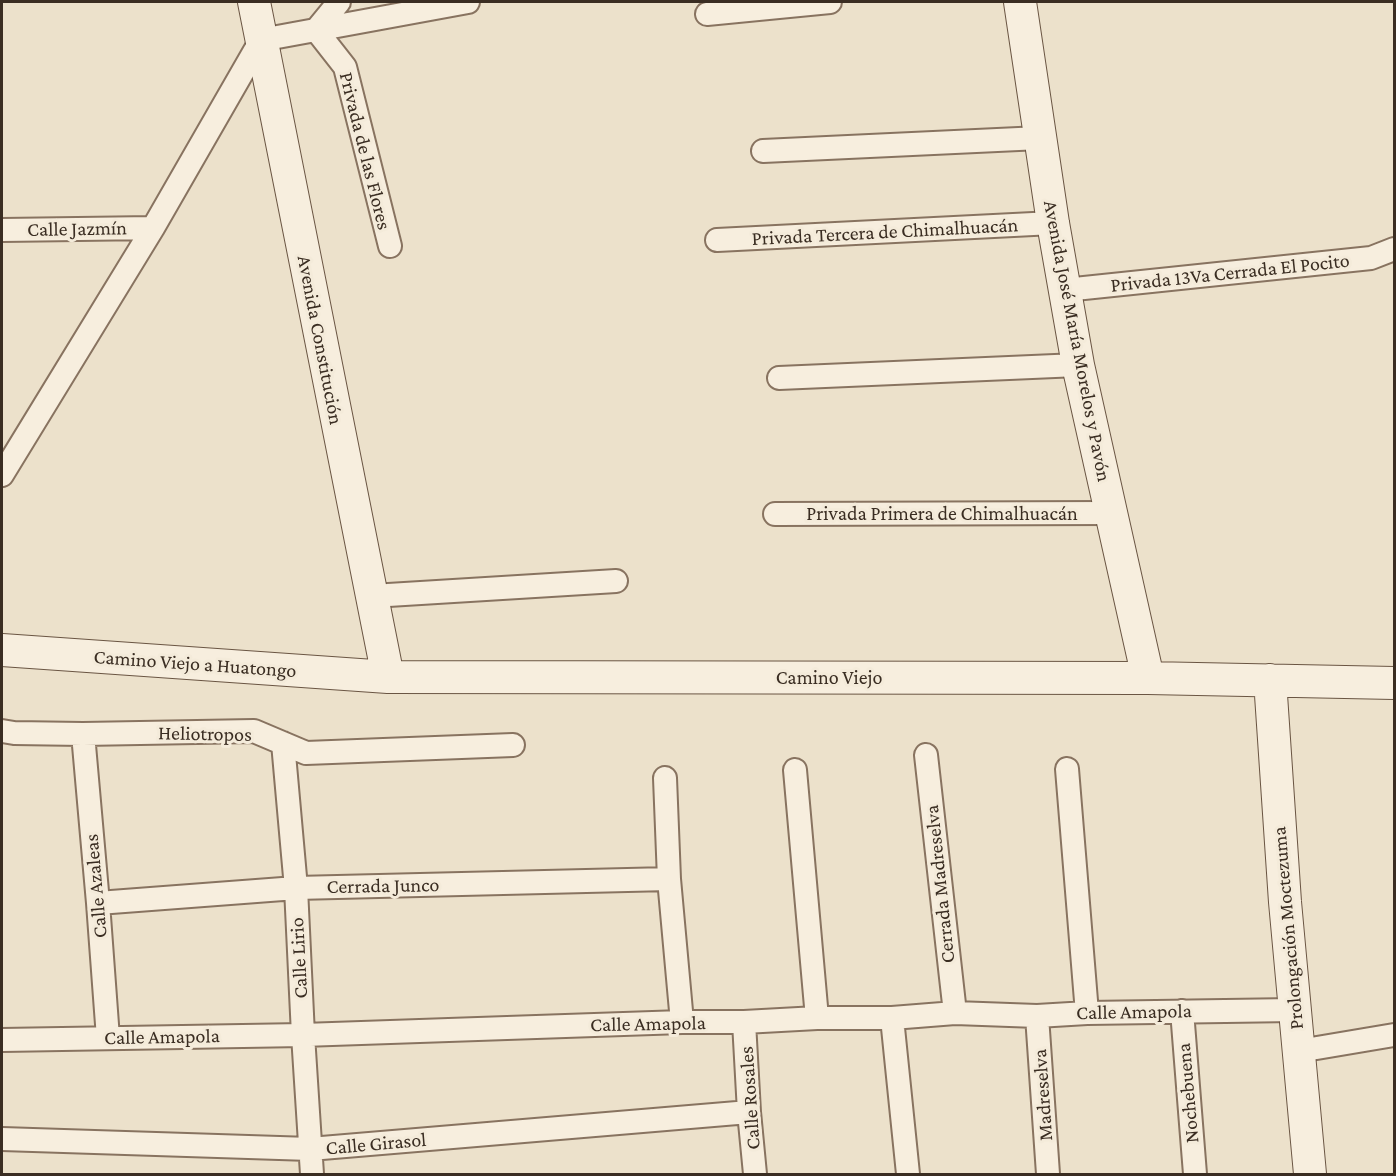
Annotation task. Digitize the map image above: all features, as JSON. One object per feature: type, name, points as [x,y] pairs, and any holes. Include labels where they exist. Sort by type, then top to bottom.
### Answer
[{"type":"main road","name":"Avenida Constitución","points":[[254,2],[388,677]]},
{"type":"main road","name":"Avenida José María Morelos y Pavón","points":[[1020,2],[1053,223],[1078,365],[1148,678]]},
{"type":"main road","name":"Camino Viejo a Huatongo","points":[[2,650],[388,677]]},
{"type":"main road","name":"Camino Viejo","points":[[388,677],[1148,678],[1395,683]]},
{"type":"main road","name":"Prolongación Moctezuma","points":[[1270,680],[1285,902],[1310,1174]]},
{"type":"street","points":[[316,30],[339,2]]},
{"type":"street","points":[[2,475],[153,228],[261,40],[468,2]]},
{"type":"street","points":[[707,14],[830,2]]},
{"type":"street","name":"Privada de las Flores","points":[[316,30],[345,67],[390,246]]},
{"type":"street","points":[[764,152],[1040,138]]},
{"type":"street","name":"Privada Tercera de Chimalhuacán","points":[[717,240],[1053,223]]},
{"type":"street","name":"Calle Jazmín","points":[[2,230],[153,228]]},
{"type":"street","name":"Privada 13Va Cerrada El Pocito","points":[[1065,290],[1371,258],[1395,249]]},
{"type":"street","points":[[779,378],[1078,365]]},
{"type":"street","name":"Privada Primera de Chimalhuacán","points":[[775,514],[1110,513]]},
{"type":"street","points":[[372,596],[616,581]]},
{"type":"street","name":"Heliotropos","points":[[2,731],[83,734],[254,731],[306,753],[513,745]]},
{"type":"street","name":"Calle Azaleas","points":[[83,734],[108,1038]]},
{"type":"street","name":"Calle Lirio","points":[[282,743],[296,888],[312,1174]]},
{"type":"street","name":"Cerrada Madreselva","points":[[926,755],[955,1013]]},
{"type":"street","points":[[1067,769],[1087,1013]]},
{"type":"street","points":[[795,770],[817,1017]]},
{"type":"street","points":[[665,778],[669,879],[682,1022]]},
{"type":"street","name":"Cerrada Junco","points":[[98,903],[296,888],[669,879]]},
{"type":"street","name":"Calle Amapola","points":[[2,1040],[303,1035],[682,1022],[744,1022],[817,1017],[892,1018],[955,1013],[1037,1016],[1182,1011],[1294,1011]]},
{"type":"street","name":"Nochebuena","points":[[1182,1011],[1195,1174]]},
{"type":"street","name":"Madreselva","points":[[1037,1016],[1048,1174]]},
{"type":"street","points":[[892,1018],[908,1174]]},
{"type":"street","name":"Calle Rosales","points":[[744,1022],[755,1174]]},
{"type":"street","points":[[1299,1051],[1395,1035]]},
{"type":"street","name":"Calle Girasol","points":[[2,1139],[310,1149],[749,1112]]}]
